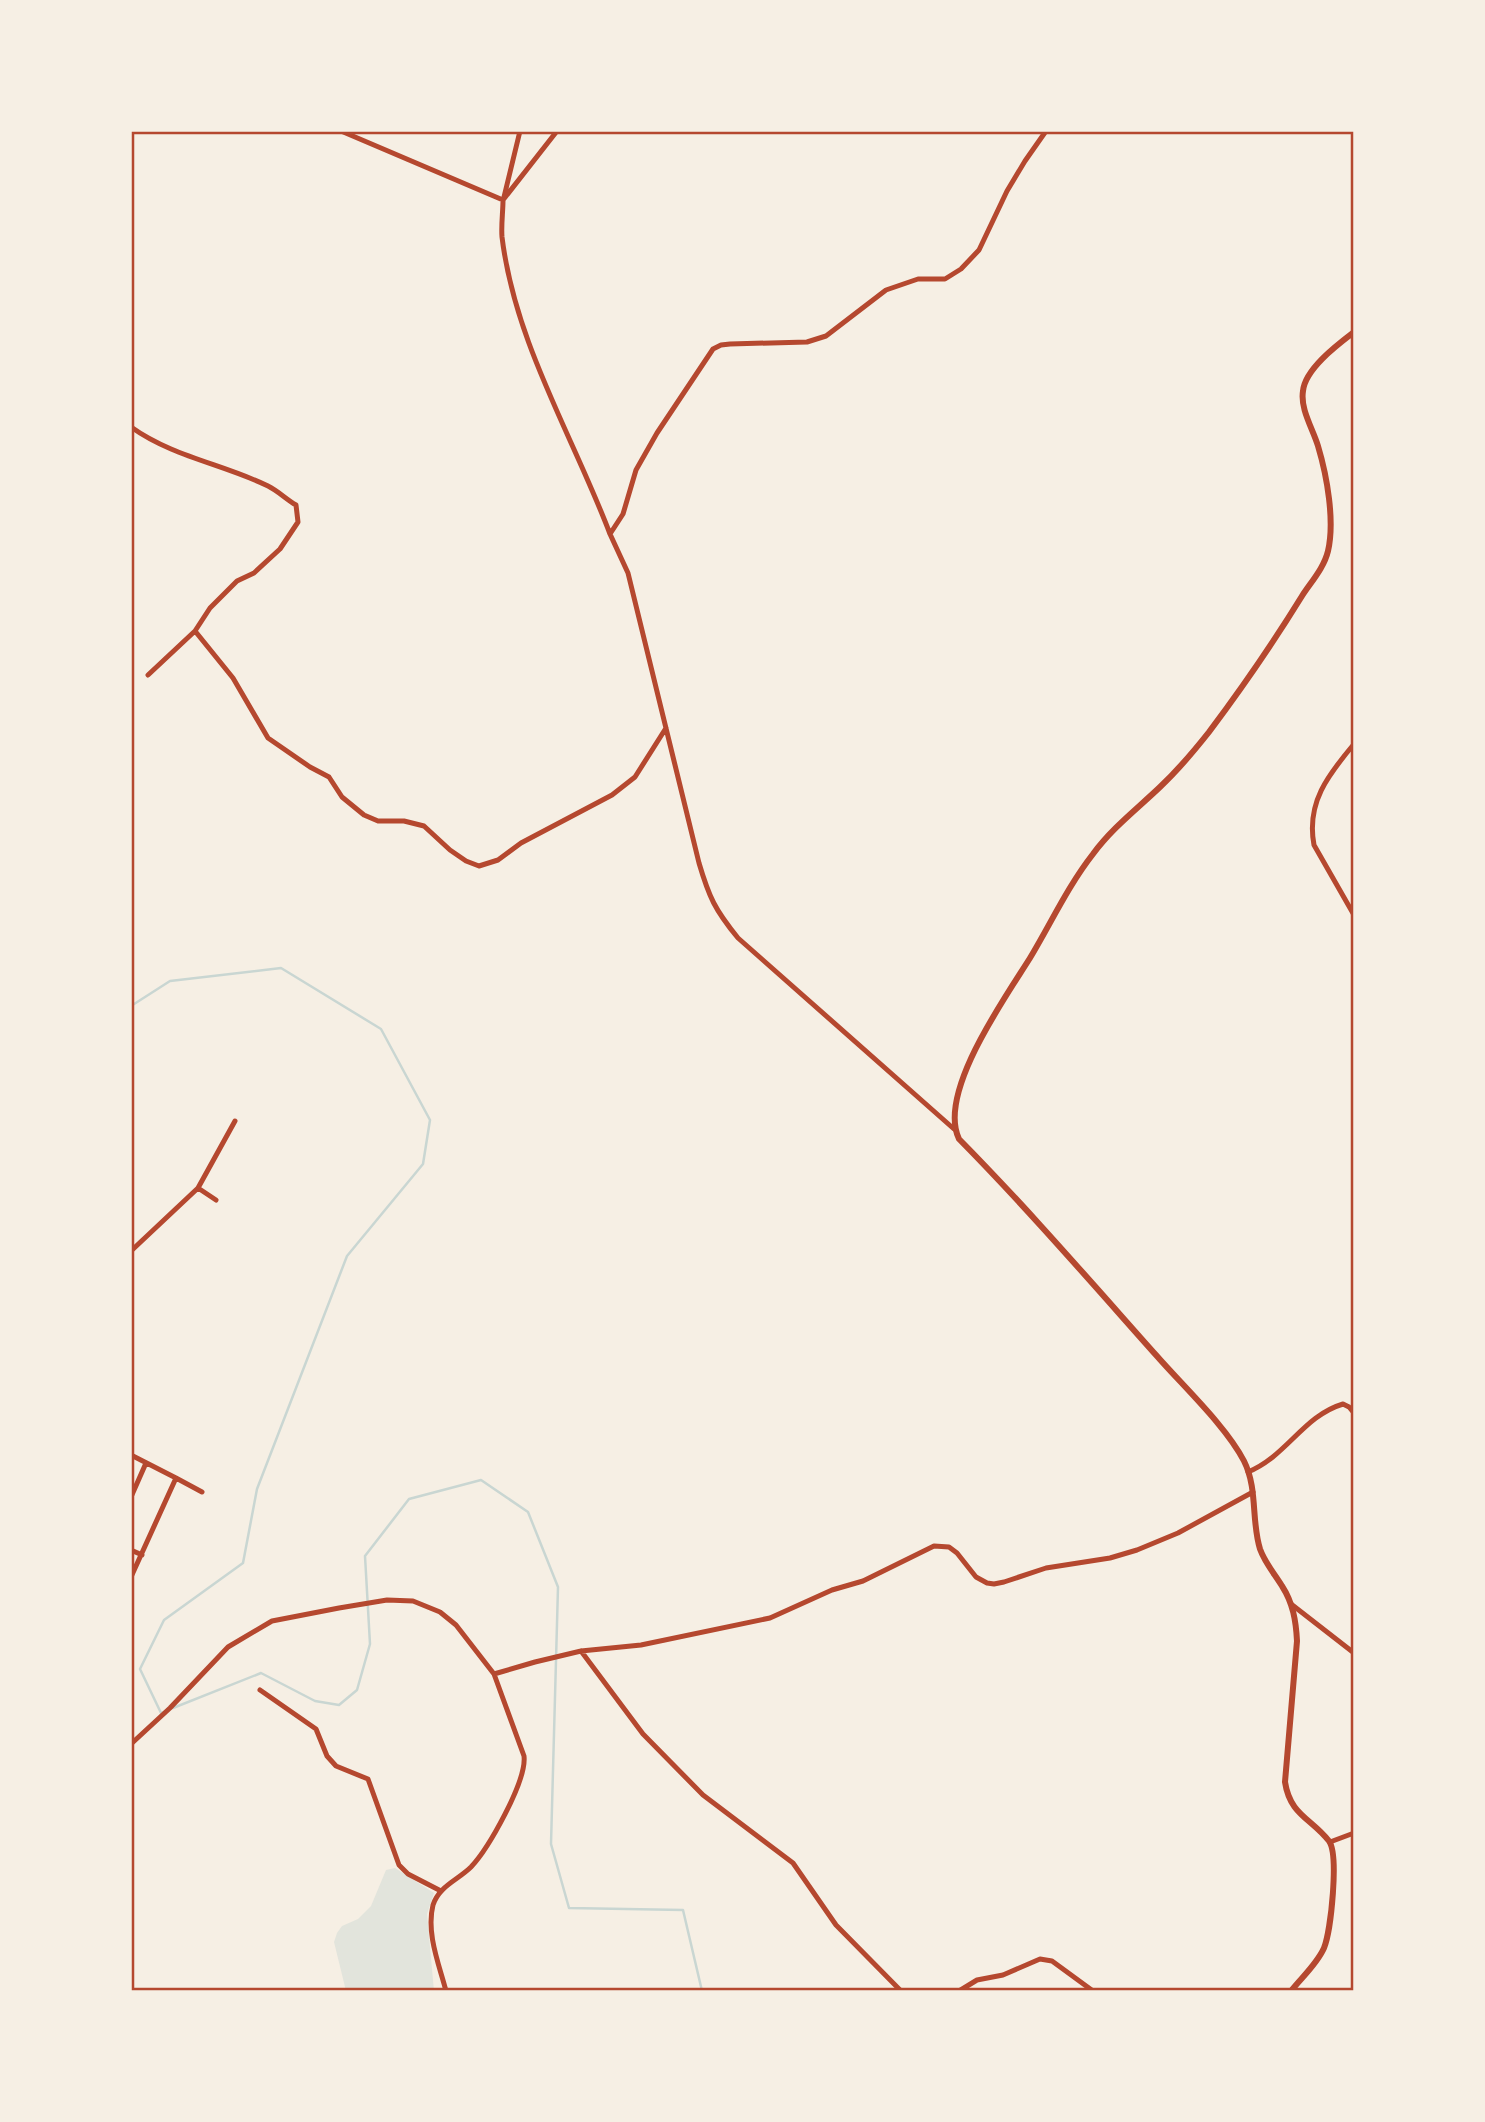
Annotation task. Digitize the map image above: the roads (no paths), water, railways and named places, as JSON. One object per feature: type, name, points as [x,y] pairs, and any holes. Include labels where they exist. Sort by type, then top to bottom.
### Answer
[{"type":"street","points":[[341,131],[503,200]]},
{"type":"street","points":[[520,131],[503,200],[502,235],[514,300],[537,364],[628,573],[699,863],[706,888],[718,913],[738,938],[954,1129],[959,1139],[1013,1194],[1213,1419],[1243,1460],[1248,1472],[1259,1547],[1283,1587],[1296,1620],[1297,1641],[1285,1782],[1287,1795],[1291,1804],[1329,1842],[1333,1851],[1331,1923],[1328,1934],[1319,1957],[1291,1991]]},
{"type":"street","points":[[503,200],[557,131]]},
{"type":"street","points":[[610,534],[623,514],[641,461],[713,349],[730,344],[807,342],[826,336],[886,290],[918,279],[945,279],[961,269],[979,250],[1007,191],[1046,131]]},
{"type":"street","points":[[954,1129],[953,1116],[957,1097],[972,1057],[995,1012],[1071,887],[1109,834],[1182,765],[1207,734],[1320,570],[1327,552],[1330,511],[1319,449],[1303,403],[1303,390],[1318,363],[1354,332]]},
{"type":"street","points":[[131,427],[188,457],[267,485],[296,505],[298,522],[279,549],[254,573],[237,581],[210,608],[195,631],[148,675]]},
{"type":"street","points":[[195,631],[233,678],[268,738],[300,761],[329,777],[342,797],[364,816],[378,821],[404,821],[424,826],[450,850],[479,866],[498,860],[522,843],[612,795],[635,777],[666,728]]},
{"type":"street","points":[[1354,744],[1323,784],[1315,806],[1312,835],[1314,845],[1354,915]]},
{"type":"street","points":[[131,1251],[198,1188],[235,1121]]},
{"type":"street","points":[[198,1188],[216,1200]]},
{"type":"street","points":[[1248,1472],[1263,1466],[1278,1455],[1307,1425],[1324,1413],[1343,1405],[1354,1413]]},
{"type":"street","points":[[131,1455],[202,1492]]},
{"type":"street","points":[[131,1497],[146,1463]]},
{"type":"street","points":[[131,1577],[176,1478]]},
{"type":"street","points":[[494,1674],[581,1651],[642,1645],[770,1618],[832,1590],[863,1581],[934,1546],[949,1547],[976,1577],[994,1584],[1045,1568],[1110,1558],[1178,1533],[1253,1492]]},
{"type":"street","points":[[131,1550],[142,1555]]},
{"type":"street","points":[[131,1744],[228,1647],[272,1621],[387,1600],[412,1601],[440,1612],[456,1625],[494,1674],[525,1764],[516,1789],[485,1849],[469,1870],[441,1891],[433,1905],[433,1941],[446,1991]]},
{"type":"street","points":[[1291,1604],[1354,1653]]},
{"type":"street","points":[[581,1651],[643,1734],[703,1795],[793,1863],[836,1924],[901,1991]]},
{"type":"street","points":[[260,1690],[316,1729],[327,1756],[336,1766],[368,1779],[400,1866],[408,1874],[441,1891]]},
{"type":"street","points":[[1329,1842],[1354,1833]]},
{"type":"street","points":[[959,1991],[977,1980],[1003,1975],[1040,1959],[1052,1961],[1093,1991]]},
{"type":"waterway","points":[[131,1006],[170,981],[281,968],[381,1029],[430,1120],[423,1164],[347,1256],[257,1489],[243,1563],[164,1620],[140,1669],[161,1713],[164,1712]]},
{"type":"waterway","points":[[173,1708],[261,1673],[315,1701],[339,1705],[357,1690],[370,1644],[365,1556],[409,1499],[481,1480],[528,1512],[558,1587],[551,1844],[569,1908],[683,1910],[702,1991]]}]
